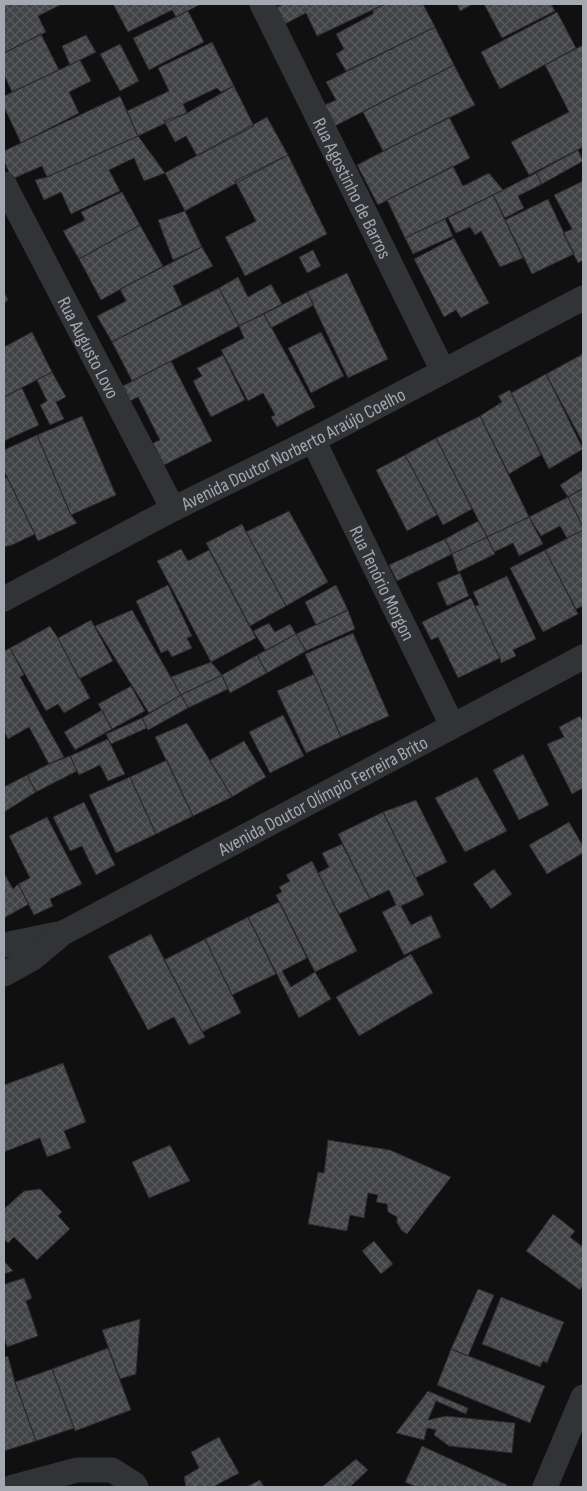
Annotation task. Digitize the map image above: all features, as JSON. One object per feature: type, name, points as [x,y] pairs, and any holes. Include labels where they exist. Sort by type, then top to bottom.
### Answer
[{"type":"street","name":"Rua Agostinho de Barros","points":[[262,4],[443,371]]},
{"type":"street","name":"Rua Augusto Lovo","points":[[4,184],[173,509]]},
{"type":"street","name":"Avenida Doutor Norberto Araújo Coelho","points":[[4,599],[173,509],[313,440],[583,298]]},
{"type":"street","name":"Rua Tenório Morgon","points":[[313,440],[452,725]]},
{"type":"street","name":"Avenida Doutor Olímpio Ferreira Brito","points":[[4,974],[33,958],[62,933],[583,657]]},
{"type":"street","name":"Avenida Doutor Olímpio Ferreira Brito","points":[[4,945],[62,933]]},
{"type":"street","points":[[545,1487],[583,1397]]},
{"type":"street","points":[[13,1487],[77,1470],[112,1470],[136,1487]]},
{"type":"building","points":[[62,4],[38,16],[46,32],[4,53],[4,5]]},
{"type":"building","points":[[113,4],[201,4],[176,17],[172,10],[128,32]]},
{"type":"building","points":[[283,4],[385,4],[317,36],[306,13],[285,24],[277,7]]},
{"type":"building","points":[[385,4],[423,4],[435,27],[346,71],[336,54],[344,49],[336,34],[373,14],[373,10]]},
{"type":"building","points":[[457,4],[473,4],[460,11]]},
{"type":"building","points":[[484,4],[551,4],[555,11],[502,38]]},
{"type":"building","points":[[188,11],[204,42],[149,70],[133,38]]},
{"type":"building","points":[[557,12],[576,48],[500,89],[481,52]]},
{"type":"building","points":[[435,27],[454,65],[335,126],[324,105],[336,100],[326,82]]},
{"type":"building","points":[[41,34],[59,70],[12,92],[4,75],[4,53]]},
{"type":"building","points":[[86,35],[96,52],[70,65],[62,46]]},
{"type":"building","points":[[212,42],[234,86],[221,92],[217,88],[183,104],[187,113],[138,136],[127,111],[169,91],[158,68]]},
{"type":"building","points":[[120,44],[139,81],[120,91],[100,54]]},
{"type":"building","points":[[583,45],[583,147],[529,175],[511,142],[569,112],[545,65]]},
{"type":"building","points":[[80,60],[91,81],[69,92],[79,113],[21,143],[4,107],[4,96]]},
{"type":"building","points":[[454,65],[475,105],[383,151],[363,112]]},
{"type":"building","points":[[234,86],[254,126],[197,156],[186,136],[175,142],[164,121],[187,113]]},
{"type":"building","points":[[120,96],[138,136],[47,177],[42,166],[12,179],[4,161],[4,151]]},
{"type":"building","points":[[267,117],[288,155],[185,211],[165,173]]},
{"type":"building","points":[[449,117],[470,158],[378,205],[357,165]]},
{"type":"building","points":[[138,136],[165,173],[144,181],[134,158],[109,170],[120,191],[71,214],[61,192],[44,200],[35,180],[47,177]]},
{"type":"building","points":[[578,150],[583,161],[542,184],[536,173]]},
{"type":"building","points":[[288,155],[327,234],[245,276],[225,237],[256,221],[235,181]]},
{"type":"building","points":[[453,166],[463,186],[489,173],[503,190],[405,238],[387,200]]},
{"type":"building","points":[[536,173],[542,184],[518,196],[524,208],[505,218],[493,195]]},
{"type":"building","points":[[583,181],[583,260],[578,263],[563,233],[572,229],[554,195]]},
{"type":"building","points":[[122,192],[140,225],[79,259],[63,231],[85,220],[81,212]]},
{"type":"building","points":[[493,195],[523,258],[500,267],[481,231],[475,235],[470,227],[456,233],[448,218]]},
{"type":"building","points":[[548,199],[574,254],[532,274],[505,220]]},
{"type":"building","points":[[185,211],[202,247],[173,260],[158,220]]},
{"type":"building","points":[[445,219],[453,236],[413,254],[405,238]]},
{"type":"building","points":[[140,225],[163,266],[101,300],[79,259]]},
{"type":"building","points":[[454,238],[489,303],[461,318],[456,310],[444,317],[414,259]]},
{"type":"building","points":[[202,247],[213,266],[173,286],[182,305],[112,342],[97,316],[126,301],[120,289]]},
{"type":"building","points":[[313,250],[321,266],[307,273],[299,257]]},
{"type":"building","points":[[347,273],[388,359],[348,378],[307,292]]},
{"type":"building","points":[[238,277],[248,297],[271,284],[282,304],[239,326],[219,288]]},
{"type":"building","points":[[219,288],[239,326],[132,381],[112,342]]},
{"type":"building","points":[[4,292],[8,300],[4,303]]},
{"type":"building","points":[[307,292],[314,305],[271,328],[264,314]]},
{"type":"building","points":[[264,314],[315,407],[277,427],[271,417],[275,415],[263,393],[248,401],[221,350],[244,338],[239,326]]},
{"type":"building","points":[[32,332],[52,372],[4,397],[4,347]]},
{"type":"building","points":[[321,332],[344,376],[311,393],[288,348]]},
{"type":"building","points":[[583,354],[583,443],[546,374]]},
{"type":"building","points":[[223,355],[245,400],[211,417],[193,381],[202,376],[197,368]]},
{"type":"building","points":[[171,361],[212,441],[164,465],[153,443],[160,440],[138,397],[130,401],[123,386]]},
{"type":"building","points":[[52,372],[66,397],[56,402],[64,419],[50,425],[40,405],[47,401],[37,380]]},
{"type":"building","points":[[546,374],[583,449],[549,469],[511,393]]},
{"type":"building","points":[[22,388],[39,425],[4,441],[4,397]]},
{"type":"building","points":[[510,390],[541,455],[509,474],[480,416],[502,402],[498,396]]},
{"type":"building","points":[[82,416],[116,495],[71,515],[37,435]]},
{"type":"building","points":[[480,416],[529,517],[487,537],[436,438]]},
{"type":"building","points":[[37,435],[71,515],[77,523],[38,541],[4,471],[4,450]]},
{"type":"building","points":[[436,438],[472,509],[443,525],[405,455]]},
{"type":"building","points":[[405,455],[437,515],[407,531],[376,470]]},
{"type":"building","points":[[583,470],[583,488],[568,497],[560,485]]},
{"type":"building","points":[[7,477],[35,534],[4,547],[4,479]]},
{"type":"building","points":[[583,489],[583,527],[568,497]]},
{"type":"building","points":[[568,497],[583,530],[567,538],[560,526],[541,536],[529,517]]},
{"type":"building","points":[[289,511],[328,582],[286,606],[246,532]]},
{"type":"building","points":[[529,517],[543,544],[519,556],[513,543],[494,552],[487,537]]},
{"type":"building","points":[[478,521],[487,537],[452,554],[445,539]]},
{"type":"building","points":[[242,524],[286,606],[250,626],[206,543]]},
{"type":"building","points":[[583,530],[583,606],[576,609],[545,550]]},
{"type":"building","points":[[487,537],[495,554],[458,572],[452,554]]},
{"type":"building","points":[[445,539],[452,554],[397,581],[389,565]]},
{"type":"building","points":[[181,549],[188,561],[209,550],[256,638],[211,662],[157,561]]},
{"type":"building","points":[[545,550],[578,614],[543,632],[510,568]]},
{"type":"building","points":[[460,573],[469,596],[447,606],[437,583]]},
{"type":"building","points":[[507,576],[536,639],[513,650],[516,656],[501,663],[475,606],[479,605],[473,592]]},
{"type":"building","points":[[168,585],[192,636],[187,638],[192,648],[172,657],[168,650],[161,653],[136,601]]},
{"type":"building","points":[[336,585],[348,610],[316,625],[305,602]]},
{"type":"building","points":[[471,598],[500,658],[458,678],[438,637],[431,640],[422,622]]},
{"type":"building","points":[[132,610],[181,695],[149,713],[95,626]]},
{"type":"building","points":[[348,610],[355,629],[306,651],[296,634]]},
{"type":"building","points":[[91,620],[113,661],[79,679],[58,638]]},
{"type":"building","points":[[269,623],[275,632],[290,624],[296,634],[266,651],[253,631]]},
{"type":"building","points":[[50,626],[90,698],[64,713],[58,704],[46,711],[10,648]]},
{"type":"building","points":[[353,633],[389,716],[341,737],[305,654]]},
{"type":"building","points":[[296,634],[306,651],[267,673],[257,655]]},
{"type":"building","points":[[10,648],[24,675],[20,677],[64,757],[49,764],[29,727],[8,739],[4,731],[4,651]]},
{"type":"building","points":[[257,655],[267,673],[230,693],[222,675]]},
{"type":"building","points":[[211,662],[222,675],[181,695],[171,677]]},
{"type":"building","points":[[314,674],[341,737],[306,753],[277,691]]},
{"type":"building","points":[[222,675],[228,689],[188,708],[181,695]]},
{"type":"building","points":[[131,686],[145,711],[112,729],[98,704]]},
{"type":"building","points":[[181,695],[188,708],[148,730],[142,718]]},
{"type":"building","points":[[102,710],[112,729],[75,750],[64,732]]},
{"type":"building","points":[[283,715],[304,756],[270,773],[249,732]]},
{"type":"building","points":[[580,716],[583,722],[583,788],[572,794],[547,744],[564,737],[559,727]]},
{"type":"building","points":[[142,718],[147,728],[111,744],[106,734]]},
{"type":"building","points":[[187,723],[232,797],[193,816],[155,737]]},
{"type":"building","points":[[108,739],[125,774],[108,781],[100,765],[79,775],[70,756]]},
{"type":"building","points":[[244,741],[266,777],[232,797],[210,760]]},
{"type":"building","points":[[523,754],[549,805],[519,820],[493,770]]},
{"type":"building","points":[[70,756],[77,771],[36,792],[27,775]]},
{"type":"building","points":[[167,760],[193,816],[156,834],[130,777]]},
{"type":"building","points":[[27,775],[36,792],[4,812],[4,787]]},
{"type":"building","points":[[130,777],[156,834],[116,853],[89,795]]},
{"type":"building","points":[[477,777],[507,831],[465,852],[435,798]]},
{"type":"building","points":[[416,800],[447,862],[415,878],[383,812]]},
{"type":"building","points":[[84,802],[115,865],[96,875],[82,846],[70,851],[53,817]]},
{"type":"building","points":[[383,812],[424,895],[401,906],[411,925],[431,915],[441,937],[404,955],[382,912],[396,905],[389,890],[370,899],[338,834]]},
{"type":"building","points":[[47,817],[82,884],[50,899],[53,906],[34,915],[18,884],[30,878],[9,836]]},
{"type":"building","points":[[569,822],[583,846],[583,853],[547,874],[529,845]]},
{"type":"building","points":[[342,844],[370,899],[339,914],[318,873],[329,867],[322,853]]},
{"type":"building","points":[[312,861],[357,951],[315,972],[276,895],[282,892],[279,887],[290,881],[286,875]]},
{"type":"building","points":[[494,869],[512,894],[491,909],[473,884]]},
{"type":"building","points":[[4,873],[13,889],[18,884],[29,904],[4,918]]},
{"type":"building","points":[[279,902],[307,958],[282,971],[291,987],[315,972],[331,999],[299,1018],[248,917]]},
{"type":"building","points":[[248,917],[276,974],[232,995],[205,939]]},
{"type":"building","points":[[151,934],[205,1037],[189,1045],[174,1017],[148,1030],[108,956]]},
{"type":"building","points":[[205,939],[241,1013],[202,1032],[164,960]]},
{"type":"building","points":[[411,954],[433,993],[359,1036],[336,997]]},
{"type":"building","points":[[63,1063],[86,1122],[64,1131],[71,1148],[47,1157],[40,1138],[4,1152],[4,1085]]},
{"type":"building","points":[[328,1140],[390,1150],[451,1177],[407,1234],[402,1231],[397,1223],[397,1217],[388,1212],[387,1204],[376,1202],[378,1195],[368,1193],[364,1218],[350,1215],[347,1231],[308,1224],[318,1172],[324,1173]]},
{"type":"building","points":[[170,1145],[190,1181],[149,1198],[132,1162]]},
{"type":"building","points":[[40,1189],[62,1212],[58,1216],[70,1229],[37,1260],[14,1237],[8,1243],[4,1239],[4,1209],[24,1191]]},
{"type":"building","points":[[553,1214],[575,1231],[570,1237],[583,1247],[583,1285],[580,1290],[526,1251]]},
{"type":"building","points":[[374,1241],[393,1264],[381,1274],[362,1251]]},
{"type":"building","points":[[4,1261],[13,1271],[4,1274]]},
{"type":"building","points":[[24,1278],[32,1298],[26,1301],[38,1336],[7,1347],[4,1337],[4,1282],[5,1284]]},
{"type":"building","points":[[478,1289],[494,1295],[468,1356],[451,1349]]},
{"type":"building","points":[[501,1297],[564,1322],[547,1363],[543,1361],[540,1367],[482,1344]]},
{"type":"building","points":[[140,1319],[136,1374],[120,1379],[102,1330]]},
{"type":"building","points":[[108,1348],[131,1410],[75,1431],[52,1369]]},
{"type":"building","points":[[451,1349],[545,1386],[530,1423],[437,1385]]},
{"type":"building","points":[[8,1356],[36,1441],[4,1451],[4,1357]]},
{"type":"building","points":[[52,1369],[74,1428],[36,1441],[15,1382]]},
{"type":"building","points":[[428,1391],[468,1408],[466,1414],[436,1401],[428,1420],[446,1416],[515,1423],[512,1453],[449,1446],[434,1435],[436,1430],[427,1428],[424,1440],[396,1433]]},
{"type":"building","points":[[219,1437],[239,1473],[213,1487],[186,1487],[184,1477],[199,1468],[191,1452]]},
{"type":"building","points":[[422,1446],[507,1485],[506,1487],[416,1487],[405,1482]]},
{"type":"building","points":[[356,1459],[368,1470],[350,1487],[322,1487]]},
{"type":"building","points":[[260,1480],[264,1487],[246,1487]]}]
